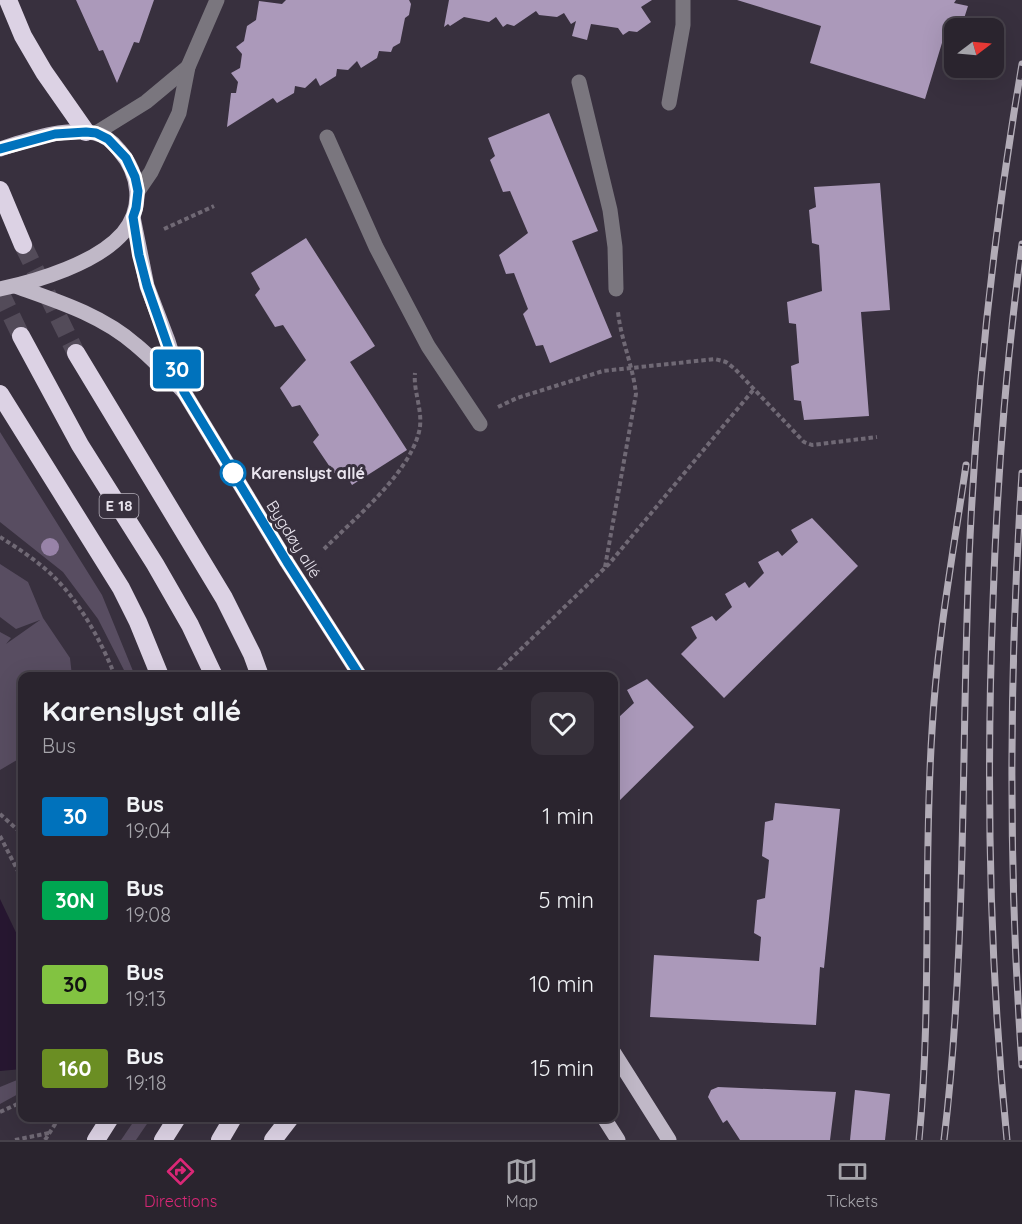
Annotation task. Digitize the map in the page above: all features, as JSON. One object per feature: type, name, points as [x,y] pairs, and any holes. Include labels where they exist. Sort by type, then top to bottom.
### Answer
[{"type":"highway","points":[[8,0],[23,36],[44,72],[91,132]]},
{"type":"highway","points":[[0,190],[23,245]]},
{"type":"highway","name":"E 18","points":[[21,336],[80,445],[155,564],[190,625],[212,672]]},
{"type":"highway","name":"E 18","points":[[76,353],[224,598],[259,672]]},
{"type":"highway","points":[[0,394],[121,588],[158,672]]},
{"type":"highway","points":[[96,1140],[107,1122]]},
{"type":"highway","points":[[163,1140],[174,1122]]},
{"type":"highway","points":[[220,1140],[231,1122]]},
{"type":"highway","points":[[273,1140],[287,1122]]},
{"type":"main road","points":[[0,149],[29,140],[70,132],[91,132],[108,139],[126,158],[135,177],[138,191],[133,217],[124,232],[112,244],[66,268],[8,288]]},
{"type":"main road","name":"Bygdøy allé","points":[[133,217],[147,286],[184,392],[356,672]]},
{"type":"main road","name":"Bygdøy allé","points":[[8,288],[74,308],[100,320],[136,345],[184,392]]},
{"type":"main road","points":[[618,1059],[669,1140]]},
{"type":"main road","points":[[607,1122],[618,1140]]},
{"type":"street","points":[[138,191],[151,172],[179,113],[188,67],[217,0]]},
{"type":"street","points":[[669,103],[683,25],[683,0]]},
{"type":"street","points":[[91,132],[146,102],[188,67]]},
{"type":"street","points":[[579,82],[610,210],[615,247],[616,289]]},
{"type":"street","points":[[327,137],[376,247],[428,346],[478,421]]},
{"type":"path","points":[[164,229],[214,206]]},
{"type":"path","points":[[605,568],[636,394],[620,330],[616,289]]},
{"type":"path","points":[[324,549],[401,470],[419,431],[419,402],[414,378],[415,367],[428,346]]},
{"type":"path","points":[[478,421],[517,398],[561,382],[603,371],[714,359],[726,362],[804,442],[812,445],[877,437]]},
{"type":"path","points":[[497,672],[605,568],[754,389]]},
{"type":"path","points":[[0,537],[33,560],[56,580],[94,632],[113,672]]},
{"type":"path","points":[[0,814],[18,830]]},
{"type":"path","points":[[0,836],[18,871]]},
{"type":"path","points":[[0,1112],[18,1104]]},
{"type":"path","points":[[45,1140],[56,1122]]},
{"type":"path","points":[[15,1140],[49,1133]]},
{"type":"shaded area","points":[[0,432],[102,595],[133,672],[125,672],[98,619],[63,572],[0,522]]},
{"type":"shaded area","points":[[0,564],[28,582],[43,618],[70,658],[72,672],[18,672],[18,759],[0,770],[0,632],[11,638],[6,644],[40,620],[16,629],[0,617]]},
{"type":"shaded area","points":[[0,899],[18,937],[18,1069],[0,1071]]},
{"type":"shaded area","points":[[17,1080],[18,1094],[0,1104],[0,1087]]},
{"type":"shaded area","points":[[133,1122],[148,1122],[136,1140],[121,1140]]},
{"type":"building","points":[[76,0],[154,0],[139,43],[134,42],[117,83],[103,50],[99,51]]},
{"type":"building","points":[[286,0],[409,0],[411,4],[409,15],[405,18],[400,43],[393,47],[391,52],[379,51],[377,58],[361,68],[357,61],[348,70],[337,69],[336,76],[320,86],[316,78],[305,88],[295,86],[294,93],[277,103],[273,98],[227,127],[231,93],[236,93],[238,82],[231,73],[240,68],[242,54],[236,47],[244,41],[247,26],[256,20],[259,1],[282,4]]},
{"type":"building","points":[[449,0],[652,0],[641,7],[651,22],[637,32],[629,31],[623,35],[618,28],[591,24],[587,40],[572,36],[576,21],[571,24],[564,13],[557,17],[539,15],[536,11],[514,26],[507,24],[503,27],[496,17],[489,22],[464,17],[444,27]]},
{"type":"building","points":[[737,0],[956,0],[954,3],[968,6],[964,18],[944,18],[944,36],[925,99],[810,63],[821,26]]},
{"type":"building","points":[[549,113],[598,231],[572,241],[612,337],[550,363],[543,345],[536,346],[523,314],[528,309],[514,273],[506,274],[499,255],[528,233],[510,191],[503,192],[490,160],[495,156],[488,138]]},
{"type":"building","points":[[880,183],[890,310],[861,312],[869,416],[804,420],[801,401],[794,400],[791,366],[799,363],[796,324],[789,323],[787,302],[822,291],[819,245],[812,243],[809,210],[816,207],[814,187]]},
{"type":"building","points":[[306,238],[375,346],[350,362],[407,450],[352,485],[343,470],[334,473],[313,442],[319,435],[300,405],[292,407],[280,388],[306,360],[283,325],[275,327],[255,295],[260,289],[251,273]]},
{"type":"building","points":[[812,518],[858,566],[724,698],[681,654],[697,638],[691,627],[712,616],[716,621],[732,607],[725,594],[745,582],[749,588],[764,573],[758,562],[778,551],[782,556],[798,542],[791,530]]},
{"type":"building","points":[[647,679],[694,727],[618,802],[618,716],[634,703],[627,690]]},
{"type":"building","points":[[775,803],[840,809],[824,968],[820,967],[816,1025],[650,1017],[654,955],[759,961],[761,937],[754,933],[757,900],[765,898],[769,860],[762,856],[765,822],[773,820]]},
{"type":"building","points":[[718,1087],[836,1092],[830,1140],[740,1140],[727,1120],[723,1123],[708,1097],[711,1090]]},
{"type":"building","points":[[855,1090],[890,1094],[885,1140],[850,1140]]},
{"type":"tunnel","points":[[23,245],[76,353]]},
{"type":"tunnel","points":[[0,292],[21,336]]},
{"type":"railway","points":[[944,1140],[960,923],[969,560],[976,435],[995,249],[1022,64]]},
{"type":"railway","points":[[1007,1140],[993,938],[990,803],[991,668],[1000,466],[1011,333],[1022,244]]},
{"type":"railway","points":[[919,1140],[925,1038],[929,782],[934,697],[966,465]]},
{"type":"railway","points":[[1022,473],[1015,621],[1012,769],[1014,917],[1022,1065]]},
{"type":"bus line","name":"30","points":[[0,149],[55,134],[86,132],[96,133],[108,139],[126,158],[135,177],[138,191],[133,217],[139,255],[147,286],[184,392],[356,672]]},
{"type":"place","name":"Karenslyst allé","points":[[233,473]]}]
